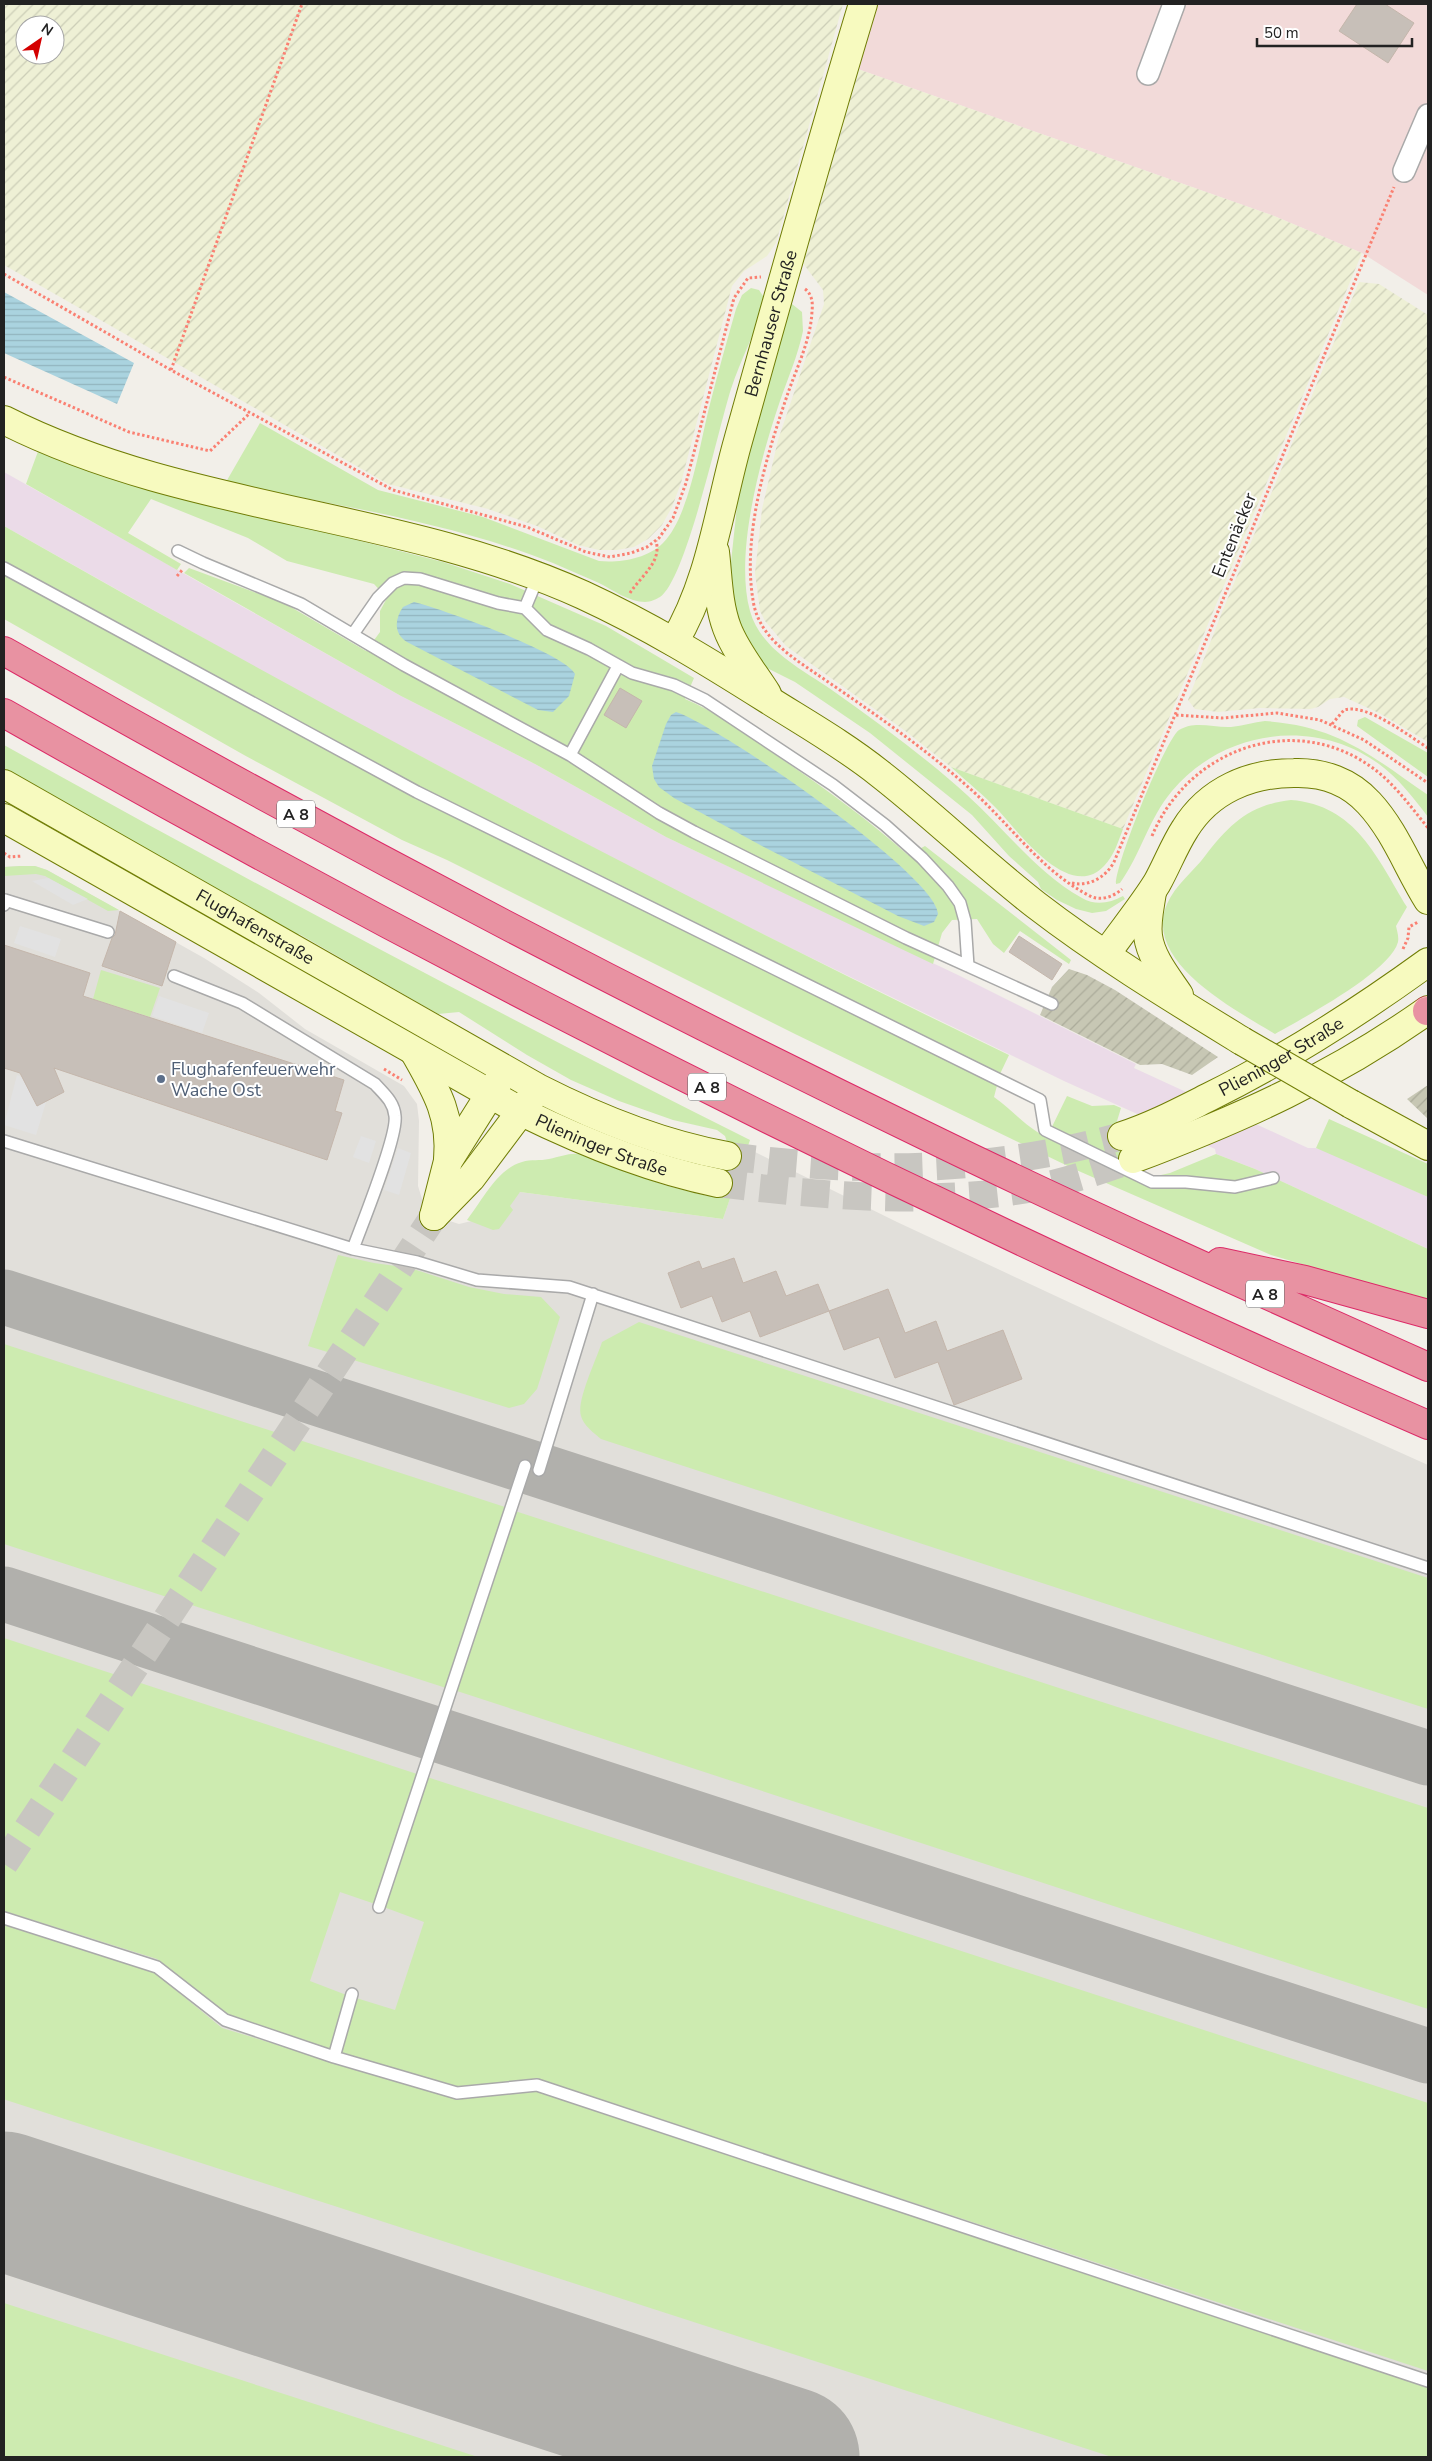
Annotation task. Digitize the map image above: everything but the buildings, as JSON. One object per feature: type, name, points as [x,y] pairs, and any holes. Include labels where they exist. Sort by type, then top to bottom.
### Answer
[{"type":"highway","name":"A 8","points":[[4,652],[284,808],[530,938],[919,1133],[1174,1254],[1428,1367]]},
{"type":"highway","name":"A 8","points":[[4,712],[327,891],[645,1056],[918,1191],[1070,1263],[1428,1425]]},
{"type":"highway","points":[[1174,1254],[1305,1280],[1428,1314]]},
{"type":"main road","name":"Bernhauser Straße","points":[[674,642],[696,597],[714,537],[821,142],[863,4]]},
{"type":"main road","points":[[4,420],[42,439],[128,471],[423,540],[492,560],[538,576],[617,611],[674,642],[862,760],[944,827],[1014,888],[1106,954],[1242,1041],[1428,1146]]},
{"type":"main road","points":[[714,537],[722,611],[727,628],[735,645],[772,702]]},
{"type":"main road","points":[[1106,954],[1152,890],[1185,829],[1203,805],[1229,787],[1266,776],[1290,773],[1311,774],[1343,783],[1357,792],[1385,822],[1425,910]]},
{"type":"main road","name":"Flughafenstraße","points":[[7,806],[414,1052],[490,1094]]},
{"type":"main road","name":"Flughafenstraße","points":[[7,806],[506,1070]]},
{"type":"main road","points":[[1394,840],[1428,858]]},
{"type":"main road","points":[[1152,890],[1148,930],[1149,941],[1158,964],[1185,1005]]},
{"type":"main road","name":"Plieninger Straße","points":[[1428,962],[1356,1013],[1247,1078],[1165,1119],[1128,1147],[1215,1128],[1288,1095],[1358,1057],[1428,1010]]},
{"type":"main road","points":[[414,1052],[436,1090],[446,1116],[450,1134],[448,1161],[434,1216],[471,1178],[538,1088]]},
{"type":"main road","points":[[448,1161],[506,1070]]},
{"type":"main road","name":"Plieninger Straße","points":[[506,1070],[538,1088],[602,1118],[649,1135],[728,1156]]},
{"type":"main road","name":"Plieninger Straße","points":[[490,1094],[522,1112],[576,1137],[630,1158],[718,1183]]},
{"type":"street","points":[[1148,74],[1174,4]]},
{"type":"street","points":[[1404,172],[1428,115]]},
{"type":"lane","points":[[178,551],[291,600],[412,669],[570,755],[659,813],[694,832],[898,934],[1052,1004]]},
{"type":"lane","points":[[4,568],[417,792],[1040,1100],[1045,1130],[1133,1175],[1156,1183],[1186,1182],[1234,1187],[1274,1178]]},
{"type":"lane","points":[[525,608],[538,576]]},
{"type":"lane","points":[[353,634],[381,593],[401,579],[425,580],[498,602],[525,608],[547,630],[589,649],[636,675],[684,690],[716,706],[833,784],[909,845],[948,886],[960,903],[965,921],[968,966]]},
{"type":"lane","points":[[570,755],[618,666]]},
{"type":"lane","points":[[4,905],[5,900],[108,932]]},
{"type":"lane","points":[[174,976],[242,1003],[375,1084],[391,1101],[396,1117],[391,1139],[353,1249]]},
{"type":"lane","points":[[4,1141],[353,1249],[417,1262],[476,1280],[569,1287],[593,1294],[1428,1568]]},
{"type":"lane","points":[[539,1470],[593,1294]]},
{"type":"lane","points":[[379,1906],[525,1466]]},
{"type":"lane","points":[[4,1918],[157,1967],[225,2020],[334,2057],[457,2093],[537,2085],[1428,2381]]},
{"type":"lane","points":[[334,2057],[352,1994]]},
{"type":"path","points":[[171,370],[302,4]]},
{"type":"path","name":"Entenäcker","points":[[783,281],[808,291],[812,300],[812,312],[806,341],[773,440],[755,522],[750,581],[753,604],[759,620],[780,647],[932,757],[988,806],[1042,863],[1069,882],[1080,884],[1093,881],[1106,874],[1112,866],[1176,715],[1330,337],[1396,182],[1404,172]]},
{"type":"path","points":[[4,274],[171,370],[393,490],[527,527],[592,554],[619,556],[642,549],[656,541],[671,522],[681,497],[735,293],[745,280],[752,276],[783,281]]},
{"type":"path","points":[[4,377],[130,432],[210,452],[250,413]]},
{"type":"path","points":[[617,611],[657,558],[656,541]]},
{"type":"path","points":[[1332,724],[1344,710],[1358,709],[1380,718],[1428,748]]},
{"type":"path","points":[[1176,715],[1222,718],[1277,713],[1306,717],[1332,724],[1364,740],[1428,783]]},
{"type":"path","points":[[1409,934],[1409,927],[1425,910]]},
{"type":"shaded area","points":[[4,4],[843,4],[776,243],[767,256],[744,271],[732,286],[681,483],[672,507],[662,525],[648,539],[634,547],[617,550],[599,550],[578,545],[537,526],[488,509],[388,484],[4,265]]},
{"type":"shaded area","points":[[873,4],[1428,4],[1428,295],[1362,253],[1274,216],[852,67]]},
{"type":"shaded area","points":[[852,67],[1274,216],[1362,253],[1123,829],[951,767],[904,730],[786,646],[765,621],[760,611],[755,573],[762,509],[778,440],[824,304],[823,290],[802,262]]},
{"type":"shaded area","points":[[1359,282],[1379,284],[1428,315],[1428,742],[1379,713],[1344,697],[1330,699],[1318,707],[1310,709],[1260,708],[1218,712],[1195,709],[1188,700],[1222,612]]},
{"type":"shaded area","points":[[4,472],[401,696],[535,764],[666,837],[958,975],[1136,1064],[1134,1068],[1308,1148],[1316,1148],[1332,1153],[1428,1197],[1428,1249],[1255,1169],[1216,1154],[1215,1149],[1064,1081],[795,950],[658,882],[301,693],[4,526]]},
{"type":"shaded area","points":[[35,866],[47,870],[204,958],[259,993],[305,1029],[404,1086],[417,1104],[419,1121],[418,1186],[422,1199],[434,1216],[459,1224],[480,1219],[520,1192],[723,1219],[747,1148],[897,1222],[1161,1345],[1428,1465],[1428,2457],[4,2457],[4,867]]},
{"type":"shaded area","points":[[48,878],[88,899],[73,905],[32,881]]},
{"type":"shaded area","points":[[20,926],[61,939],[55,957],[14,943]]},
{"type":"shaded area","points":[[1069,969],[1087,975],[1115,990],[1218,1057],[1192,1075],[1162,1064],[1140,1065],[1040,1015],[1052,987]]},
{"type":"shaded area","points":[[159,996],[209,1013],[202,1033],[152,1016]]},
{"type":"shaded area","points":[[17,1075],[51,1086],[36,1135],[4,1125]]},
{"type":"shaded area","points":[[1428,1085],[1428,1119],[1407,1099]]},
{"type":"shaded area","points":[[361,1136],[376,1141],[369,1163],[353,1157]]},
{"type":"shaded area","points":[[398,1148],[411,1153],[399,1195],[384,1190]]},
{"type":"green space","points":[[751,288],[759,290],[765,299],[731,389],[691,533],[670,585],[660,597],[649,602],[633,600],[553,563],[473,536],[391,516],[226,482],[260,423],[378,490],[483,517],[599,561],[633,559],[649,553],[663,543],[680,515],[693,478],[713,392],[736,309],[742,295]]},
{"type":"green space","points":[[792,304],[802,312],[803,331],[796,358],[765,449],[747,534],[746,588],[750,611],[755,624],[771,646],[793,665],[882,726],[951,781],[981,808],[1022,850],[1065,888],[1082,898],[1098,903],[1108,902],[1123,896],[1125,899],[1106,911],[1092,913],[1076,909],[1057,900],[1041,889],[1038,882],[1009,856],[972,815],[870,733],[795,682],[765,667],[740,636],[729,581],[737,506],[749,451],[787,308]]},
{"type":"green space","points":[[40,446],[282,521],[443,562],[510,584],[606,626],[694,678],[685,699],[707,709],[728,722],[804,774],[857,813],[908,855],[925,846],[1071,960],[1069,964],[1020,931],[1004,953],[993,944],[977,919],[952,920],[942,933],[933,964],[666,837],[535,764],[401,696],[184,573],[189,568],[284,603],[366,651],[380,632],[380,611],[387,598],[374,584],[287,561],[248,538],[151,499],[128,533],[181,564],[177,570],[26,484]]},
{"type":"green space","points":[[4,526],[376,732],[627,865],[1009,1055],[1000,1074],[994,1097],[1039,1133],[1047,1137],[1067,1096],[1092,1106],[1114,1105],[1121,1108],[1114,1131],[1124,1161],[1152,1177],[1170,1173],[1216,1154],[1255,1169],[1428,1249],[1428,1301],[1271,1255],[1074,1169],[795,1034],[447,860],[402,840],[244,755],[4,619]]},
{"type":"green space","points":[[1365,717],[1428,753],[1428,777],[1357,726],[1358,720]]},
{"type":"green space","points":[[1265,721],[1314,729],[1353,745],[1428,795],[1428,817],[1393,776],[1379,764],[1354,749],[1326,740],[1298,736],[1270,737],[1243,743],[1217,754],[1193,770],[1164,802],[1127,872],[1120,883],[1116,884],[1123,853],[1142,804],[1163,756],[1179,730],[1191,725],[1231,727]]},
{"type":"green space","points":[[4,745],[375,947],[750,1140],[723,1219],[520,1192],[510,1206],[513,1210],[499,1229],[493,1230],[467,1220],[498,1178],[505,1171],[522,1162],[579,1154],[664,1185],[707,1196],[719,1185],[728,1161],[729,1148],[725,1136],[717,1130],[673,1120],[619,1101],[571,1080],[459,1012],[438,1014],[299,934],[296,937],[4,771]]},
{"type":"green space","points":[[951,767],[1123,829],[1113,853],[1104,866],[1091,875],[1076,876],[1061,870],[1032,848],[993,805]]},
{"type":"green space","points":[[1291,800],[1313,804],[1332,812],[1348,823],[1374,853],[1407,907],[1396,926],[1398,942],[1392,954],[1379,967],[1324,1006],[1275,1034],[1217,998],[1197,982],[1180,964],[1168,945],[1163,925],[1170,897],[1223,834],[1252,811],[1263,806]]},
{"type":"green space","points":[[35,866],[47,870],[119,910],[108,911],[45,876],[36,874],[4,876],[4,867]]},
{"type":"green space","points":[[101,970],[160,988],[150,1017],[93,999]]},
{"type":"green space","points":[[1329,1119],[1428,1164],[1428,1197],[1316,1148]]},
{"type":"green space","points":[[338,1255],[410,1268],[469,1287],[504,1294],[541,1297],[560,1317],[537,1389],[524,1404],[509,1408],[308,1346]]},
{"type":"green space","points":[[639,1322],[1428,1578],[1428,1709],[601,1439],[582,1419],[580,1409],[584,1390],[602,1342]]},
{"type":"green space","points":[[4,1344],[505,1507],[446,1688],[4,1544]]},
{"type":"green space","points":[[515,1511],[1428,1808],[1428,2009],[457,1691]]},
{"type":"green space","points":[[4,1638],[420,1775],[378,1905],[340,1892],[310,1981],[349,1996],[332,2052],[229,2015],[157,1959],[4,1911]]},
{"type":"green space","points":[[427,1777],[1428,2103],[1428,2371],[538,2080],[456,2087],[338,2053],[353,1997],[395,2010],[424,1922],[381,1906]]},
{"type":"green space","points":[[4,1925],[155,1973],[222,2028],[456,2099],[537,2091],[1428,2383],[1428,2457],[1112,2457],[6,2100],[4,2099]]},
{"type":"green space","points":[[4,2303],[478,2457],[4,2457]]},
{"type":"water","points":[[4,292],[134,363],[117,404],[4,353]]},
{"type":"water","points":[[414,602],[501,633],[550,655],[567,665],[575,674],[569,696],[553,712],[538,710],[407,642],[397,630],[397,621],[403,607]]},
{"type":"water","points":[[676,712],[699,723],[777,772],[866,837],[903,868],[928,895],[938,914],[934,922],[924,926],[898,916],[762,846],[674,798],[659,787],[654,779],[652,766],[666,724],[671,715]]},
{"type":"taxiway","points":[[4,1297],[1428,1758]]},
{"type":"taxiway","points":[[4,1594],[1428,2056]]},
{"type":"taxiway","points":[[4,2165],[78,2204],[226,2273]]},
{"type":"runway","points":[[4,2201],[790,2457]]},
{"type":"tunnel","points":[[727,1156],[827,1166],[926,1167],[1024,1157],[1122,1136]]},
{"type":"tunnel","points":[[718,1183],[841,1195],[884,1197],[969,1196],[1010,1192],[1049,1185],[1133,1159]]},
{"type":"tunnel","points":[[4,1864],[434,1216]]},
{"type":"place","name":"Flughafenfeuerwehr Wache Ost","points":[[161,1079]]}]
